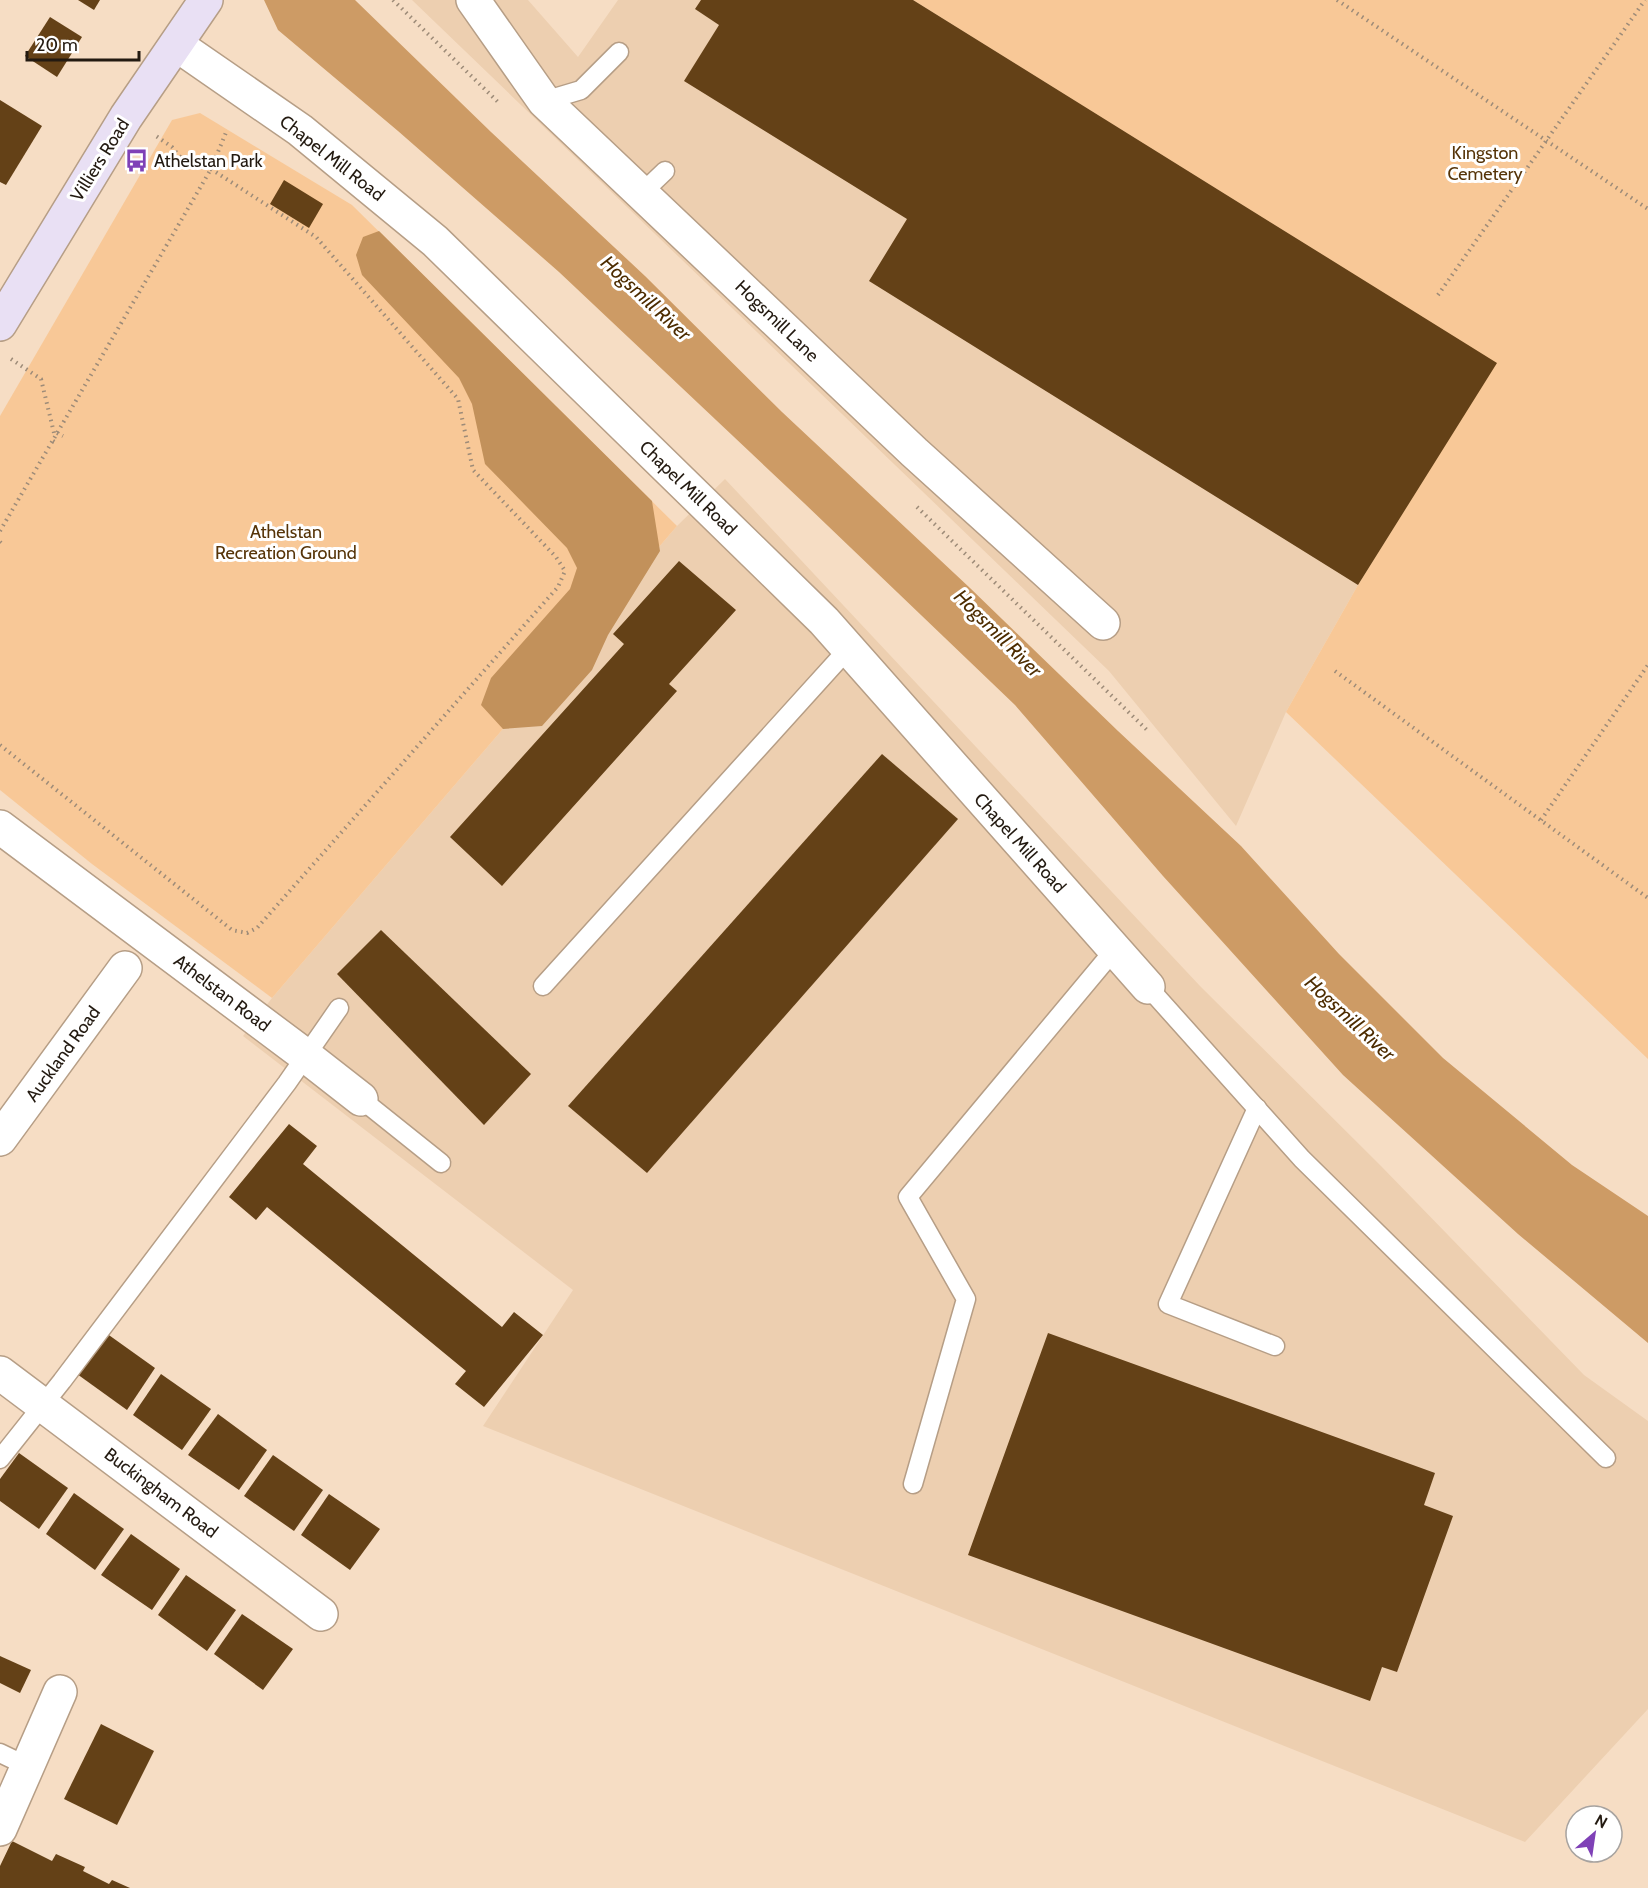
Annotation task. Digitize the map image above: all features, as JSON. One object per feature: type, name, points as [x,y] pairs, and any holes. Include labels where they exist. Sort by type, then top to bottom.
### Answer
[{"type":"street","name":"Villiers Road","points":[[1,339],[126,117],[206,0]]},
{"type":"street","name":"Hogsmill Lane","points":[[473,0],[544,101],[914,452],[1103,623]]},
{"type":"street","name":"Chapel Mill Road","points":[[177,45],[300,130],[435,241],[824,621],[1148,987]]},
{"type":"street","name":"Athelstan Road","points":[[0,827],[306,1056],[360,1100]]},
{"type":"street","name":"Auckland Road","points":[[0,1139],[125,968]]},
{"type":"street","name":"Buckingham Road","points":[[0,1373],[321,1614]]},
{"type":"street","points":[[0,1829],[14,1760],[60,1692]]},
{"type":"lane","points":[[544,101],[581,90],[619,52]]},
{"type":"lane","points":[[642,193],[665,171]]},
{"type":"lane","points":[[543,986],[848,649]]},
{"type":"lane","points":[[913,1484],[966,1299],[909,1197],[1115,949]]},
{"type":"lane","points":[[1148,987],[1302,1159],[1606,1458]]},
{"type":"lane","points":[[0,1459],[306,1056],[339,1008]]},
{"type":"lane","name":"Athelstan Road","points":[[360,1100],[441,1163]]},
{"type":"lane","points":[[1257,1108],[1168,1304],[1275,1346]]},
{"type":"path","points":[[1337,0],[1648,209]]},
{"type":"path","points":[[1438,296],[1645,0]]},
{"type":"path","points":[[0,745],[232,930],[247,933],[258,928],[558,587],[564,571],[556,557],[473,470],[458,399],[316,237],[211,170],[186,164],[172,147],[126,117]]},
{"type":"path","points":[[0,531],[211,170],[227,130]]},
{"type":"path","points":[[1,339],[41,379],[58,444]]},
{"type":"path","points":[[55,437],[63,436]]},
{"type":"path","points":[[1541,820],[1648,665]]},
{"type":"path","points":[[1335,671],[1648,898]]},
{"type":"shaded area","points":[[412,0],[528,0],[578,57],[618,0],[913,0],[1497,363],[1358,585],[1286,712],[1236,826],[1109,671]]},
{"type":"shaded area","points":[[379,231],[652,501],[660,551],[608,635],[592,670],[542,726],[503,729],[481,705],[491,678],[570,589],[577,568],[567,548],[485,464],[472,404],[459,378],[362,275],[356,255],[363,237]]},
{"type":"shaded area","points":[[725,479],[1200,986],[1381,1166],[1584,1375],[1648,1421],[1648,1709],[1525,1842],[483,1426],[573,1290],[243,1036],[272,998],[677,526]]},
{"type":"green space","name":"Kingston Cemetery","points":[[913,0],[1648,0],[1648,1059],[1286,712],[1358,585],[1496,363]]},
{"type":"green space","name":"Athelstan Recreation Ground","points":[[200,113],[352,205],[677,526],[272,998],[92,864],[0,790],[0,416],[172,120]]},
{"type":"water","name":"Hogsmill River","points":[[264,0],[355,0],[491,132],[645,276],[782,412],[1241,846],[1339,954],[1443,1058],[1572,1165],[1648,1216],[1648,1343],[1518,1234],[1343,1075],[1163,876],[1015,705],[559,272],[278,30]]},
{"type":"building","points":[[78,0],[100,0],[94,10]]},
{"type":"building","points":[[701,0],[913,0],[1497,363],[1358,585],[869,281],[907,219],[684,81],[719,25],[695,9]]},
{"type":"building","points":[[50,17],[82,37],[57,77],[25,56]]},
{"type":"building","points":[[0,100],[42,126],[6,185],[0,182]]},
{"type":"building","points":[[284,180],[323,204],[309,228],[270,204]]},
{"type":"building","points":[[679,561],[736,610],[669,684],[677,691],[502,886],[450,837],[624,644],[613,634]]},
{"type":"building","points":[[882,754],[958,819],[647,1173],[568,1106]]},
{"type":"building","points":[[381,930],[531,1074],[484,1125],[337,974]]},
{"type":"building","points":[[289,1124],[317,1146],[303,1164],[502,1327],[514,1312],[543,1335],[484,1407],[455,1384],[466,1371],[267,1207],[256,1220],[229,1197]]},
{"type":"building","points":[[106,1333],[155,1368],[127,1410],[77,1374]]},
{"type":"building","points":[[1048,1333],[1435,1473],[1424,1505],[1453,1516],[1397,1672],[1382,1667],[1370,1701],[968,1555]]},
{"type":"building","points":[[161,1374],[211,1409],[182,1450],[133,1415]]},
{"type":"building","points":[[218,1414],[267,1450],[239,1490],[188,1455]]},
{"type":"building","points":[[19,1453],[68,1488],[39,1529],[0,1501],[0,1479]]},
{"type":"building","points":[[273,1455],[323,1490],[294,1531],[244,1496]]},
{"type":"building","points":[[74,1493],[124,1529],[95,1570],[46,1534]]},
{"type":"building","points":[[329,1494],[380,1529],[350,1570],[301,1535]]},
{"type":"building","points":[[131,1534],[180,1569],[152,1610],[101,1575]]},
{"type":"building","points":[[186,1575],[236,1610],[207,1651],[158,1615]]},
{"type":"building","points":[[242,1614],[293,1649],[263,1690],[214,1654]]},
{"type":"building","points":[[0,1656],[31,1670],[20,1693],[0,1683]]},
{"type":"building","points":[[101,1724],[154,1751],[117,1825],[64,1799]]},
{"type":"building","points":[[12,1841],[52,1861],[56,1854],[85,1867],[83,1871],[109,1884],[112,1880],[130,1888],[0,1888],[0,1866]]},
{"type":"place","name":"Athelstan Park","points":[[136,161]]}]
